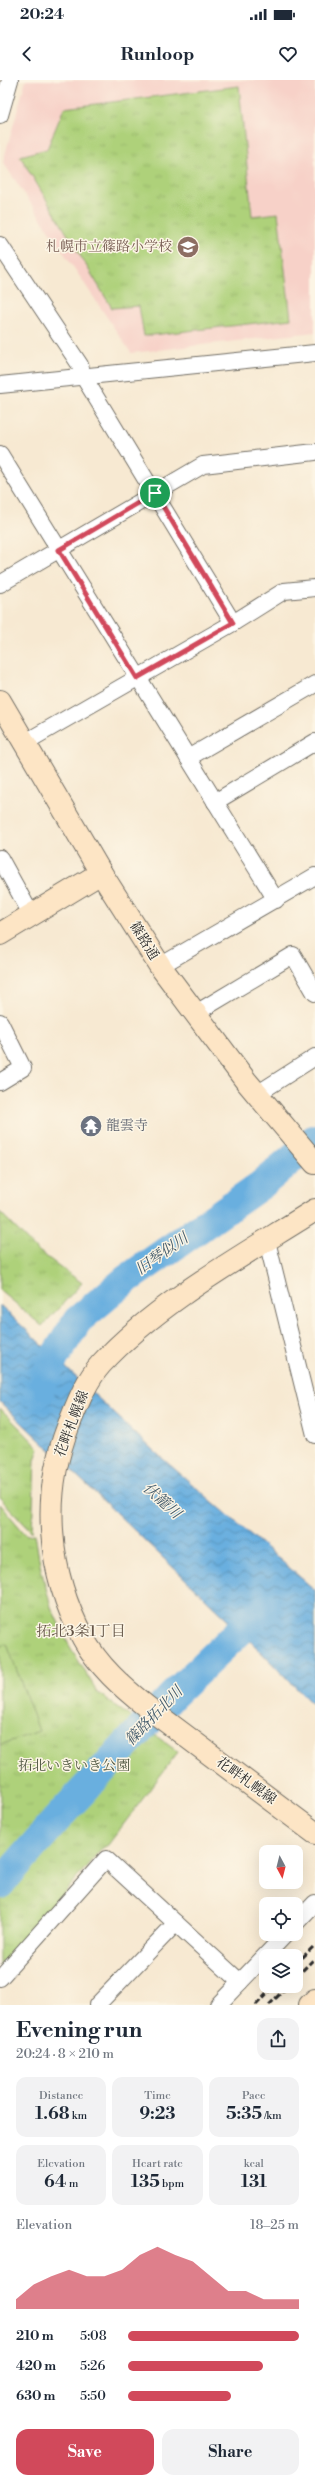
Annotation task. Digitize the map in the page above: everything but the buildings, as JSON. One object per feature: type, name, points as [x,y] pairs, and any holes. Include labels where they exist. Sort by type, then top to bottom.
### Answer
[{"type":"main road","name":"篠路通","points":[[0,701],[101,873],[160,966],[257,1094],[315,1163]]},
{"type":"main road","points":[[0,934],[101,873]]},
{"type":"main road","name":"花畔札幌線","points":[[315,1210],[159,1311],[125,1340],[100,1365],[87,1384],[76,1406],[56,1466],[50,1526],[59,1580],[69,1608],[84,1639],[120,1685],[177,1731],[315,1833]]},
{"type":"main road","points":[[310,2005],[315,2000]]},
{"type":"street","points":[[0,115],[10,80]]},
{"type":"street","points":[[0,245],[80,365],[83,376],[233,623]]},
{"type":"street","points":[[0,385],[315,354]]},
{"type":"street","points":[[0,584],[203,465],[315,452]]},
{"type":"street","points":[[0,454],[137,678],[276,900]]},
{"type":"street","points":[[24,743],[233,623],[284,591],[315,588]]},
{"type":"street","points":[[188,758],[315,684]]},
{"type":"street","points":[[215,802],[315,742]]},
{"type":"street","points":[[0,858],[31,914]]},
{"type":"street","points":[[160,966],[315,876]]},
{"type":"street","points":[[196,1013],[293,955],[315,993]]},
{"type":"street","points":[[0,1022],[23,1068],[0,1082]]},
{"type":"street","points":[[257,1094],[315,1057]]},
{"type":"street","points":[[267,1241],[315,1435]]},
{"type":"street","points":[[0,1978],[106,1859],[240,1982]]},
{"type":"street","points":[[303,1916],[315,1903]]},
{"type":"street","points":[[96,2005],[176,1923]]},
{"type":"street","points":[[218,2005],[279,1941]]},
{"type":"shaded area","name":"札幌市立篠路小学校","points":[[26,80],[315,80],[315,332],[131,353],[3,162]]},
{"type":"green space","name":"札幌市立篠路小学校","points":[[239,86],[252,216],[278,213],[291,319],[144,336],[139,306],[112,308],[20,156],[47,149],[64,108]]},
{"type":"green space","points":[[0,1212],[36,1249],[82,1283],[42,1326],[0,1290]]},
{"type":"green space","points":[[0,1408],[39,1448],[35,1460],[32,1532],[0,1498]]},
{"type":"green space","name":"拓北いきいき公園","points":[[0,1504],[26,1535],[35,1534],[40,1565],[51,1607],[69,1645],[98,1693],[178,1752],[108,1845],[101,1849],[33,1931],[0,1967]]},
{"type":"green space","points":[[7,1644],[39,1731],[0,1745],[0,1647]]},
{"type":"water","name":"伏籠川","points":[[0,1305],[155,1452],[315,1590],[315,1707],[248,1639],[0,1402]]},
{"type":"waterway","name":"旧琴似川","points":[[38,1394],[52,1361],[78,1320],[127,1279],[261,1185],[315,1139]]},
{"type":"waterway","name":"篠路拓北川","points":[[0,1884],[65,1810],[173,1695],[265,1607]]},
{"type":"railway","points":[[303,1957],[315,1945]]},
{"type":"railway","points":[[303,1970],[315,1958]]},
{"type":"railway","points":[[256,2005],[267,1993]]},
{"type":"railway","points":[[269,2005],[281,1993]]},
{"type":"place","name":"札幌市立篠路小学校","points":[[188,247]]},
{"type":"place","name":"龍雲寺","points":[[91,1126]]},
{"type":"district","name":"拓北3条1丁目","points":[[81,1631]]},
{"type":"route","points":[[155,493],[233,623],[137,678],[59,550],[155,493]]}]
